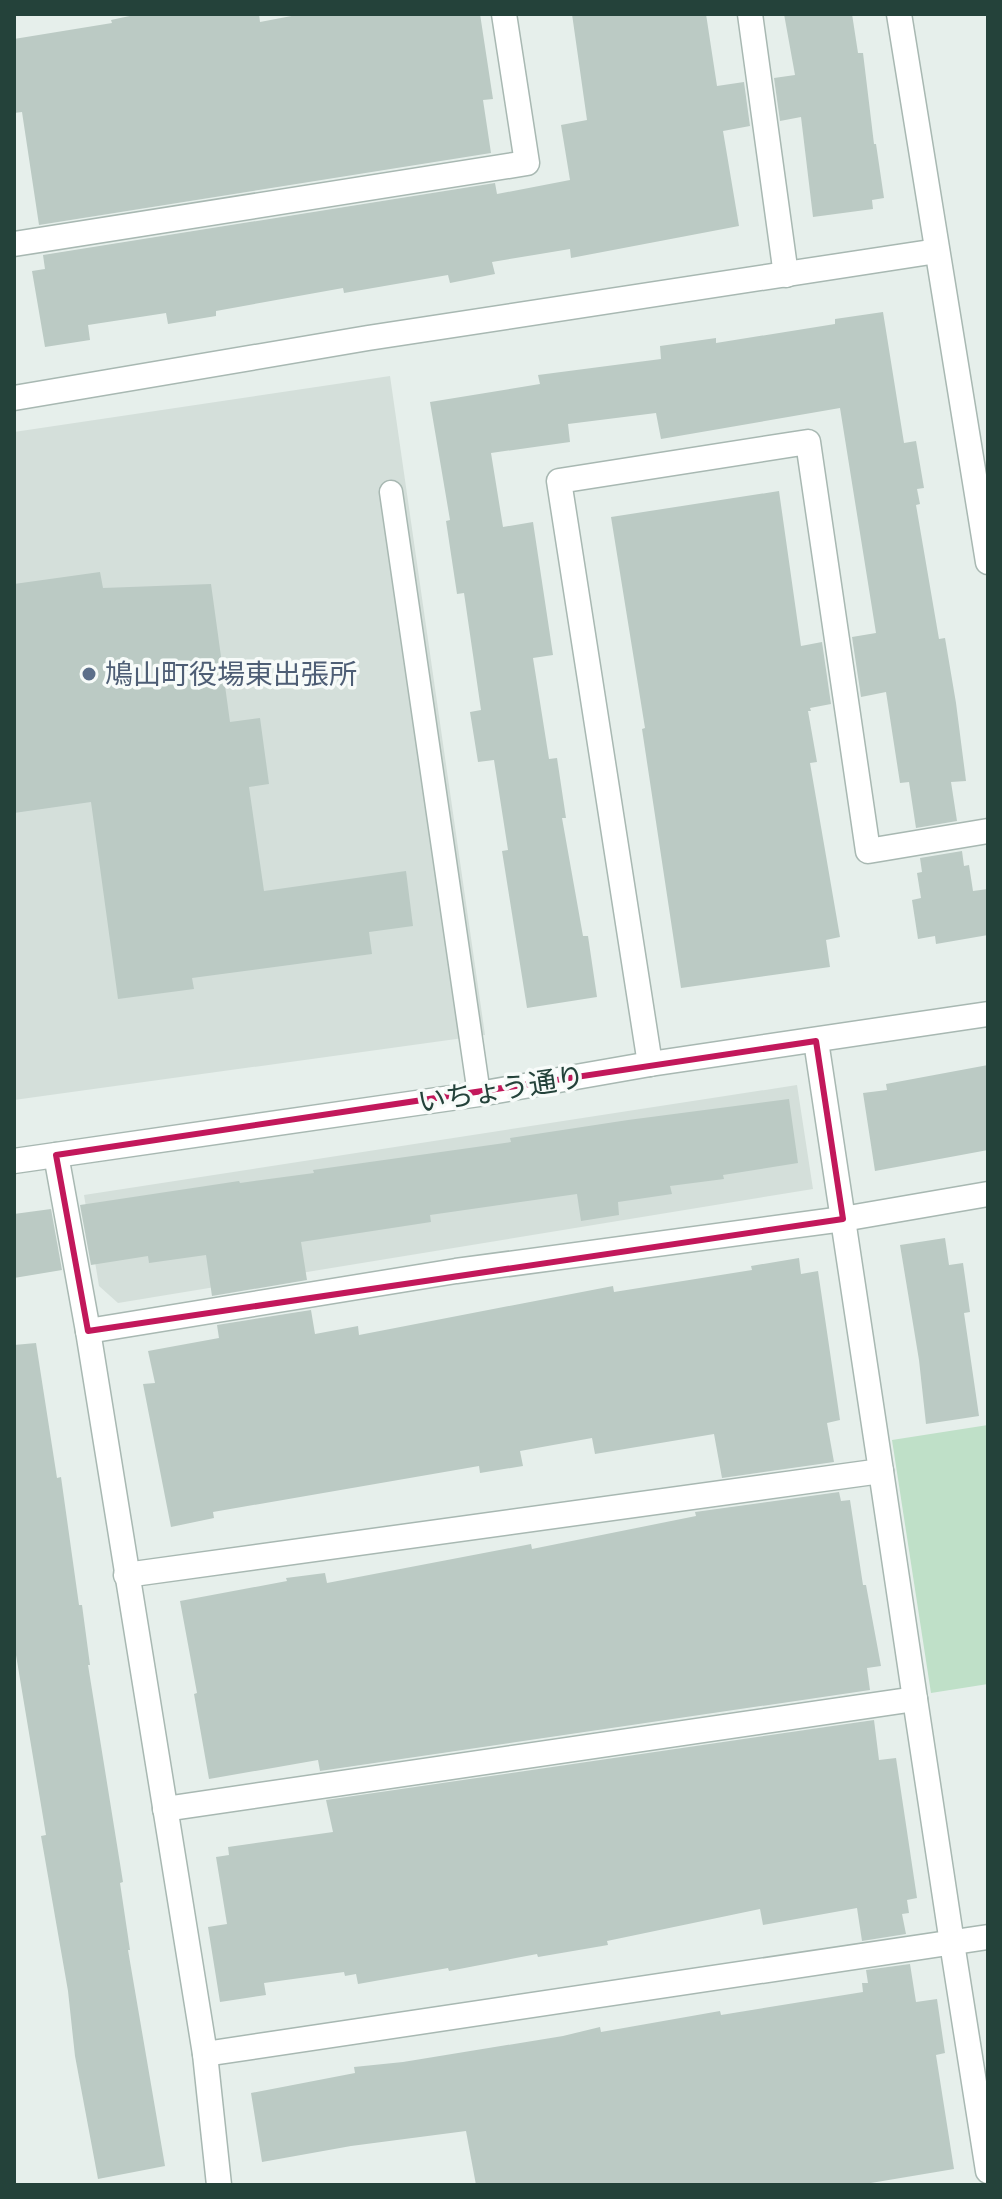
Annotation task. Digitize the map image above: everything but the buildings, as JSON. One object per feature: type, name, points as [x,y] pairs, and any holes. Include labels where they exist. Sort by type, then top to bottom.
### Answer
[{"type":"street","points":[[14,244],[527,163],[504,14]]},
{"type":"street","points":[[750,14],[786,275]]},
{"type":"street","points":[[899,14],[988,562]]},
{"type":"street","points":[[14,398],[368,338],[937,251]]},
{"type":"street","points":[[650,1064],[559,481],[808,442],[868,851],[988,831]]},
{"type":"street","name":"いちょう通り","points":[[14,1161],[479,1094],[650,1064],[988,1014]]},
{"type":"street","points":[[816,1041],[988,2171]]},
{"type":"street","points":[[56,1155],[88,1331],[205,2054],[219,2185]]},
{"type":"street","points":[[88,1331],[456,1271],[843,1219],[988,1194]]},
{"type":"street","points":[[126,1575],[881,1471]]},
{"type":"street","points":[[165,1809],[915,1699]]},
{"type":"street","points":[[205,2054],[988,1937]]},
{"type":"lane","points":[[391,492],[479,1094]]},
{"type":"highlighted area","points":[[816,1041],[843,1219],[88,1331],[56,1155]]},
{"type":"shaded area","points":[[390,376],[485,1035],[14,1100],[14,432]]},
{"type":"shaded area","points":[[797,1085],[813,1189],[118,1303],[99,1286],[84,1195]]},
{"type":"green space","points":[[988,1425],[988,1684],[931,1693],[892,1440]]},
{"type":"place","name":"鳩山町役場東出張所","points":[[89,674]]}]
